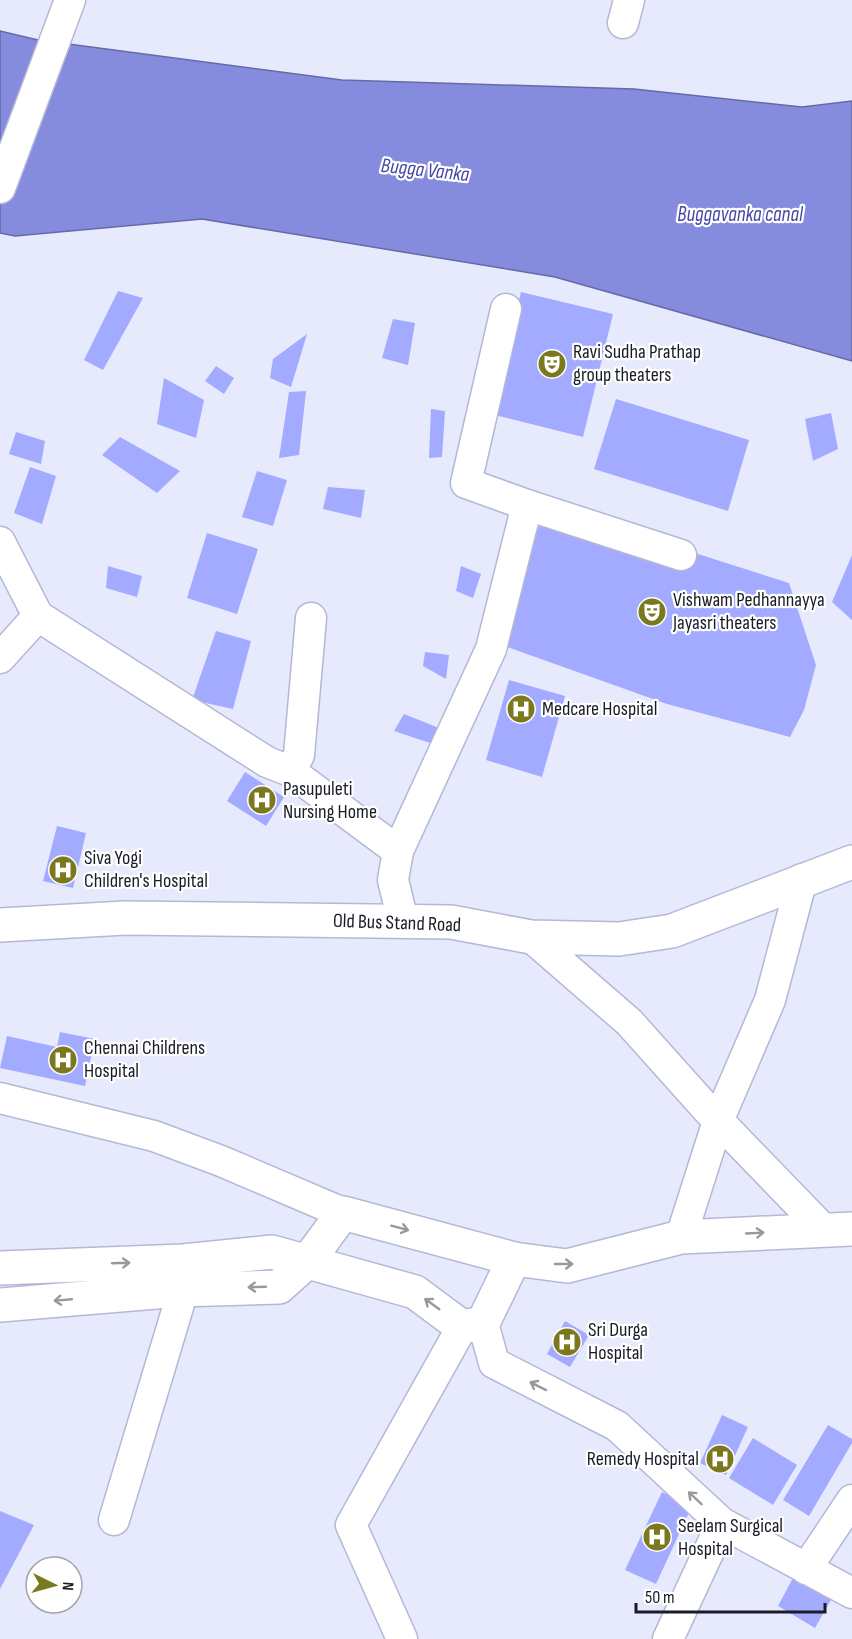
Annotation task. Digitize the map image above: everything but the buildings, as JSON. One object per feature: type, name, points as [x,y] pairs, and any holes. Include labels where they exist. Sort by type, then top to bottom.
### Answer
[{"type":"main road","name":"Old Bus Stand Road","points":[[0,925],[125,918],[451,922],[531,937],[620,939],[672,931],[802,879],[852,862]]},
{"type":"main road","points":[[307,1262],[343,1213],[514,1259],[567,1266],[681,1236],[838,1230]]},
{"type":"main road","points":[[0,1305],[181,1275],[272,1252],[415,1292],[472,1325],[514,1259]]},
{"type":"main road","points":[[0,1269],[181,1275]]},
{"type":"street","points":[[0,188],[70,0]]},
{"type":"street","points":[[506,309],[466,483],[527,506],[681,555]]},
{"type":"street","points":[[403,921],[393,880],[398,851],[491,649],[527,506]]},
{"type":"street","points":[[0,542],[38,616],[267,762],[290,771],[398,851]]},
{"type":"street","points":[[0,658],[38,616]]},
{"type":"street","points":[[290,771],[299,755],[311,618]]},
{"type":"street","points":[[681,1236],[718,1121],[770,1000],[802,879]]},
{"type":"street","points":[[531,937],[629,1022],[718,1121],[838,1230]]},
{"type":"street","points":[[0,1098],[154,1136],[221,1161],[343,1213]]},
{"type":"street","points":[[114,1520],[179,1304],[181,1275]]},
{"type":"street","points":[[402,1639],[351,1525],[472,1325],[494,1363],[617,1426],[722,1523],[852,1593]]},
{"type":"street","points":[[806,1569],[852,1500]]},
{"type":"street","points":[[668,1639],[722,1523]]},
{"type":"water","name":"Buggavanka canal","points":[[0,31],[38,40],[342,80],[634,89],[802,107],[852,101],[852,361],[555,277],[202,219],[15,236],[0,233]]},
{"type":"place","name":"Ravi Sudha Prathap group theaters","points":[[552,364]]},
{"type":"place","name":"Vishwam Pedhannayya Jayasri theaters","points":[[652,612]]},
{"type":"place","name":"Medcare Hospital","points":[[521,709]]},
{"type":"place","name":"Pasupuleti Nursing Home","points":[[262,800]]},
{"type":"place","name":"Siva Yogi Children's Hospital","points":[[63,870]]},
{"type":"place","name":"Chennai Childrens Hospital","points":[[63,1060]]},
{"type":"place","name":"Sri Durga Hospital","points":[[567,1342]]},
{"type":"place","name":"Remedy Hospital","points":[[720,1459]]},
{"type":"place","name":"Seelam Surgical Hospital","points":[[657,1537]]},
{"type":"water label","name":"Bugga Vanka","points":[[425,170]]}]
